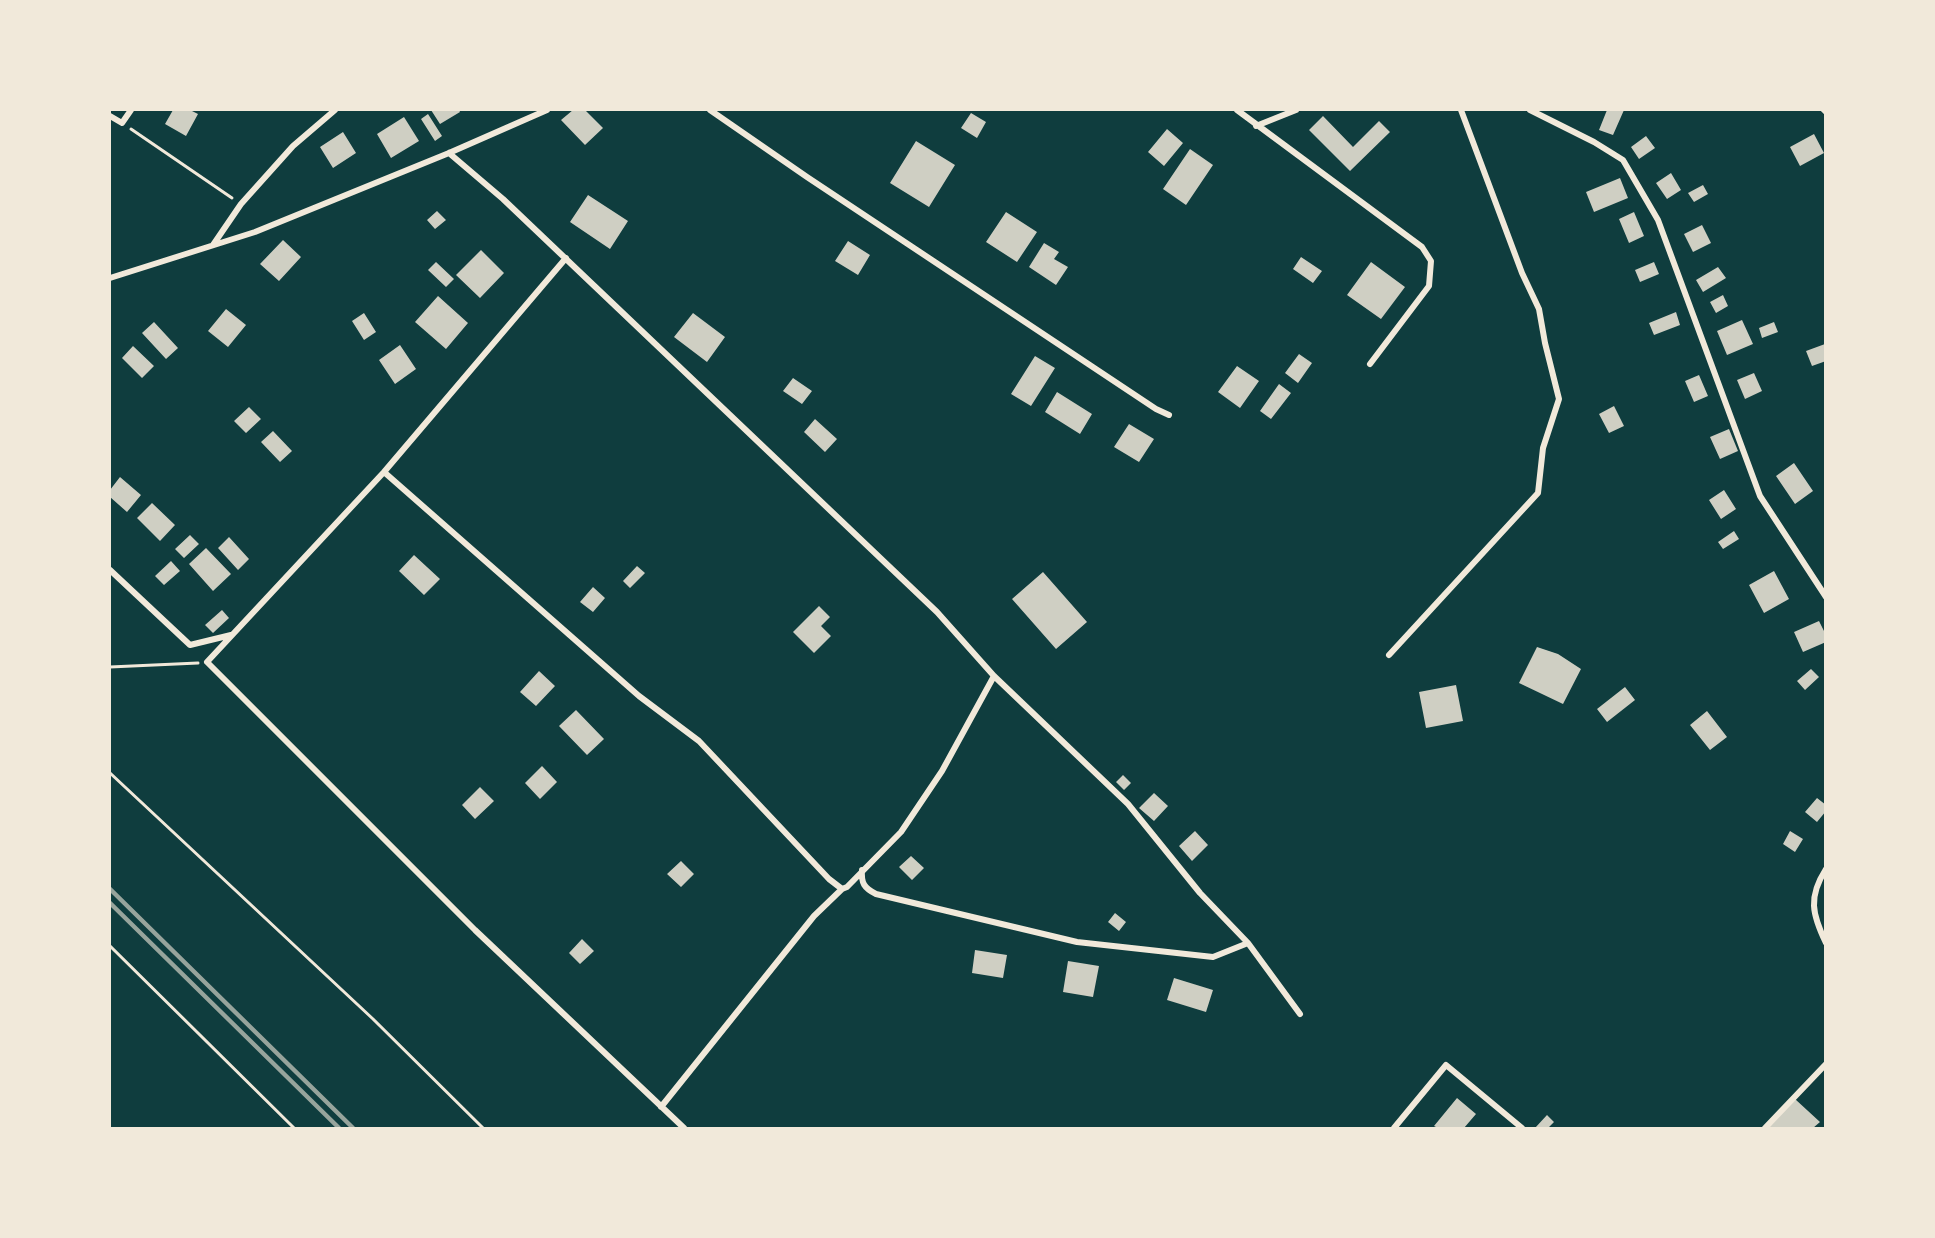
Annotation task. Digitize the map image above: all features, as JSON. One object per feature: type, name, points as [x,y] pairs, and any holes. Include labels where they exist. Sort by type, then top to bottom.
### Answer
[{"type":"street","points":[[110,116],[122,123],[131,110]]},
{"type":"street","points":[[213,245],[241,204],[293,146],[334,110]]},
{"type":"street","points":[[110,278],[255,232],[449,153],[547,110]]},
{"type":"street","points":[[710,110],[807,177],[1169,415]]},
{"type":"street","points":[[1237,110],[1422,248],[1431,261],[1429,286],[1370,364]]},
{"type":"street","points":[[1256,126],[1296,110]]},
{"type":"street","points":[[1389,655],[1538,493],[1543,448],[1559,399],[1539,309],[1522,273],[1461,110]]},
{"type":"street","points":[[1530,110],[1594,142],[1623,160],[1658,220],[1760,496],[1826,597]]},
{"type":"street","points":[[449,153],[503,199],[566,258],[937,612],[994,676],[1128,804],[1200,893],[1248,943],[1300,1014]]},
{"type":"street","points":[[566,258],[384,472],[207,662],[475,930],[684,1128]]},
{"type":"street","points":[[384,472],[639,696],[699,741],[829,879],[842,889]]},
{"type":"street","points":[[110,570],[190,645],[231,635]]},
{"type":"street","points":[[661,1107],[814,916],[847,887],[862,869],[901,832],[942,771],[994,676]]},
{"type":"street","points":[[862,869],[862,883],[876,894],[1077,942],[1213,957],[1248,943]]},
{"type":"street","points":[[1826,869],[1817,882],[1813,900],[1814,916],[1826,943]]},
{"type":"street","points":[[1765,1128],[1826,1064]]},
{"type":"street","points":[[1394,1128],[1446,1065],[1522,1128]]},
{"type":"path","points":[[122,123],[241,204]]},
{"type":"path","points":[[110,667],[207,662]]},
{"type":"path","points":[[110,772],[373,1019],[483,1128]]},
{"type":"path","points":[[110,946],[294,1128]]},
{"type":"building","points":[[173,110],[190,110],[198,114],[186,136],[165,124]]},
{"type":"building","points":[[431,110],[459,110],[460,112],[440,124]]},
{"type":"building","points":[[573,110],[585,110],[603,128],[585,145],[561,120]]},
{"type":"building","points":[[1607,110],[1624,110],[1613,135],[1599,130]]},
{"type":"building","points":[[971,113],[986,122],[977,138],[961,128]]},
{"type":"building","points":[[428,114],[442,136],[435,141],[421,119]]},
{"type":"building","points":[[1323,116],[1353,147],[1379,121],[1390,132],[1350,171],[1309,130]]},
{"type":"building","points":[[404,117],[419,141],[391,158],[377,134]]},
{"type":"building","points":[[1167,129],[1183,143],[1164,166],[1148,152]]},
{"type":"building","points":[[343,132],[356,153],[333,168],[320,147]]},
{"type":"building","points":[[1814,134],[1824,153],[1800,166],[1790,147]]},
{"type":"building","points":[[1646,136],[1655,148],[1639,159],[1631,147]]},
{"type":"building","points":[[916,141],[955,165],[929,207],[890,183]]},
{"type":"building","points":[[1190,149],[1213,165],[1186,205],[1163,189]]},
{"type":"building","points":[[1671,173],[1681,190],[1667,199],[1656,183]]},
{"type":"building","points":[[1620,178],[1628,198],[1594,212],[1586,192]]},
{"type":"building","points":[[1703,185],[1708,194],[1694,202],[1688,193]]},
{"type":"building","points":[[588,195],[628,221],[610,249],[570,222]]},
{"type":"building","points":[[437,211],[446,220],[435,229],[427,220]]},
{"type":"building","points":[[1006,212],[1037,232],[1017,262],[986,242]]},
{"type":"building","points":[[1634,212],[1644,236],[1629,243],[1619,219]]},
{"type":"building","points":[[1702,225],[1711,243],[1693,252],[1684,234]]},
{"type":"building","points":[[283,240],[301,257],[279,281],[260,264]]},
{"type":"building","points":[[848,241],[870,255],[858,275],[835,261]]},
{"type":"building","points":[[1044,243],[1059,252],[1054,259],[1068,267],[1056,285],[1029,267]]},
{"type":"building","points":[[481,250],[504,273],[480,298],[456,275]]},
{"type":"building","points":[[1301,257],[1322,271],[1313,283],[1293,269]]},
{"type":"building","points":[[436,262],[454,279],[446,287],[428,270]]},
{"type":"building","points":[[1371,262],[1405,287],[1381,319],[1347,295]]},
{"type":"building","points":[[1654,262],[1659,274],[1640,282],[1635,270]]},
{"type":"building","points":[[1718,267],[1726,278],[1703,292],[1696,280]]},
{"type":"building","points":[[1723,295],[1728,306],[1716,313],[1710,302]]},
{"type":"building","points":[[438,296],[468,323],[446,349],[415,322]]},
{"type":"building","points":[[226,309],[246,325],[228,347],[208,331]]},
{"type":"building","points":[[1676,312],[1680,325],[1654,335],[1649,323]]},
{"type":"building","points":[[364,313],[376,332],[364,340],[352,321]]},
{"type":"building","points":[[693,313],[725,337],[707,362],[674,337]]},
{"type":"building","points":[[1742,320],[1753,344],[1727,355],[1717,331]]},
{"type":"building","points":[[154,322],[178,348],[166,359],[142,333]]},
{"type":"building","points":[[1774,322],[1778,332],[1762,338],[1759,328]]},
{"type":"building","points":[[1825,344],[1826,361],[1812,366],[1806,351]]},
{"type":"building","points":[[400,345],[416,369],[395,384],[379,360]]},
{"type":"building","points":[[133,346],[154,366],[142,378],[122,358]]},
{"type":"building","points":[[1299,354],[1312,363],[1298,383],[1285,373]]},
{"type":"building","points":[[1035,356],[1055,368],[1031,406],[1011,394]]},
{"type":"building","points":[[1237,366],[1259,381],[1240,408],[1218,392]]},
{"type":"building","points":[[1754,373],[1762,391],[1745,399],[1737,380]]},
{"type":"building","points":[[1699,375],[1708,396],[1694,402],[1685,381]]},
{"type":"building","points":[[793,378],[812,391],[802,404],[783,391]]},
{"type":"building","points":[[1279,384],[1291,393],[1271,419],[1260,411]]},
{"type":"building","points":[[1057,392],[1092,414],[1080,434],[1045,412]]},
{"type":"building","points":[[1614,406],[1624,426],[1609,433],[1599,414]]},
{"type":"building","points":[[249,407],[261,419],[246,433],[234,421]]},
{"type":"building","points":[[815,419],[837,439],[825,452],[804,432]]},
{"type":"building","points":[[1129,424],[1154,439],[1139,462],[1114,447]]},
{"type":"building","points":[[1729,429],[1738,451],[1720,459],[1710,437]]},
{"type":"building","points":[[273,431],[292,451],[280,462],[261,442]]},
{"type":"building","points":[[1794,463],[1813,491],[1795,504],[1776,476]]},
{"type":"building","points":[[120,477],[141,495],[127,512],[110,497],[110,490]]},
{"type":"building","points":[[1724,490],[1736,509],[1721,519],[1709,500]]},
{"type":"building","points":[[152,503],[175,525],[160,541],[137,518]]},
{"type":"building","points":[[1734,531],[1739,539],[1723,549],[1718,542]]},
{"type":"building","points":[[190,535],[199,544],[184,558],[175,549]]},
{"type":"building","points":[[229,537],[249,559],[238,570],[218,548]]},
{"type":"building","points":[[206,548],[231,574],[213,591],[189,564]]},
{"type":"building","points":[[414,555],[440,579],[424,595],[399,571]]},
{"type":"building","points":[[171,561],[180,571],[164,585],[155,576]]},
{"type":"building","points":[[637,566],[645,573],[630,588],[623,581]]},
{"type":"building","points":[[1774,571],[1789,599],[1764,613],[1749,585]]},
{"type":"building","points":[[1043,572],[1087,622],[1056,649],[1012,599]]},
{"type":"building","points":[[593,587],[605,598],[593,612],[580,602]]},
{"type":"building","points":[[819,606],[830,617],[821,626],[831,636],[814,653],[793,632]]},
{"type":"building","points":[[222,610],[229,618],[213,633],[205,625]]},
{"type":"building","points":[[1819,621],[1826,635],[1826,642],[1803,652],[1794,632]]},
{"type":"building","points":[[1537,647],[1558,654],[1581,669],[1563,704],[1519,683]]},
{"type":"building","points":[[1811,669],[1819,677],[1805,690],[1797,681]]},
{"type":"building","points":[[539,671],[555,686],[536,706],[520,692]]},
{"type":"building","points":[[1456,685],[1463,721],[1426,728],[1419,692]]},
{"type":"building","points":[[1625,687],[1635,700],[1607,722],[1597,709]]},
{"type":"building","points":[[576,710],[604,739],[587,755],[559,726]]},
{"type":"building","points":[[1707,711],[1727,737],[1710,750],[1690,725]]},
{"type":"building","points":[[542,766],[557,782],[540,799],[525,783]]},
{"type":"building","points":[[1123,775],[1131,783],[1124,790],[1116,782]]},
{"type":"building","points":[[480,787],[494,801],[475,819],[462,805]]},
{"type":"building","points":[[1154,793],[1168,806],[1154,821],[1139,808]]},
{"type":"building","points":[[1817,798],[1826,805],[1826,811],[1817,822],[1805,812]]},
{"type":"building","points":[[1195,831],[1208,845],[1192,861],[1179,846]]},
{"type":"building","points":[[1790,831],[1803,839],[1795,852],[1783,844]]},
{"type":"building","points":[[911,856],[924,868],[912,880],[899,867]]},
{"type":"building","points":[[681,861],[694,874],[681,887],[667,874]]},
{"type":"building","points":[[1115,913],[1126,922],[1119,931],[1108,922]]},
{"type":"building","points":[[582,939],[594,951],[580,964],[569,953]]},
{"type":"building","points":[[975,950],[1007,955],[1003,978],[972,973]]},
{"type":"building","points":[[1068,961],[1099,966],[1093,997],[1063,992]]},
{"type":"building","points":[[1174,978],[1213,990],[1206,1012],[1167,1000]]},
{"type":"building","points":[[1457,1098],[1476,1114],[1464,1128],[1434,1126]]},
{"type":"building","points":[[1795,1099],[1820,1122],[1813,1128],[1770,1128],[1769,1127]]},
{"type":"building","points":[[1547,1115],[1554,1122],[1548,1128],[1535,1128]]},
{"type":"railway","points":[[110,889],[353,1128]]},
{"type":"railway","points":[[110,903],[339,1128]]}]
